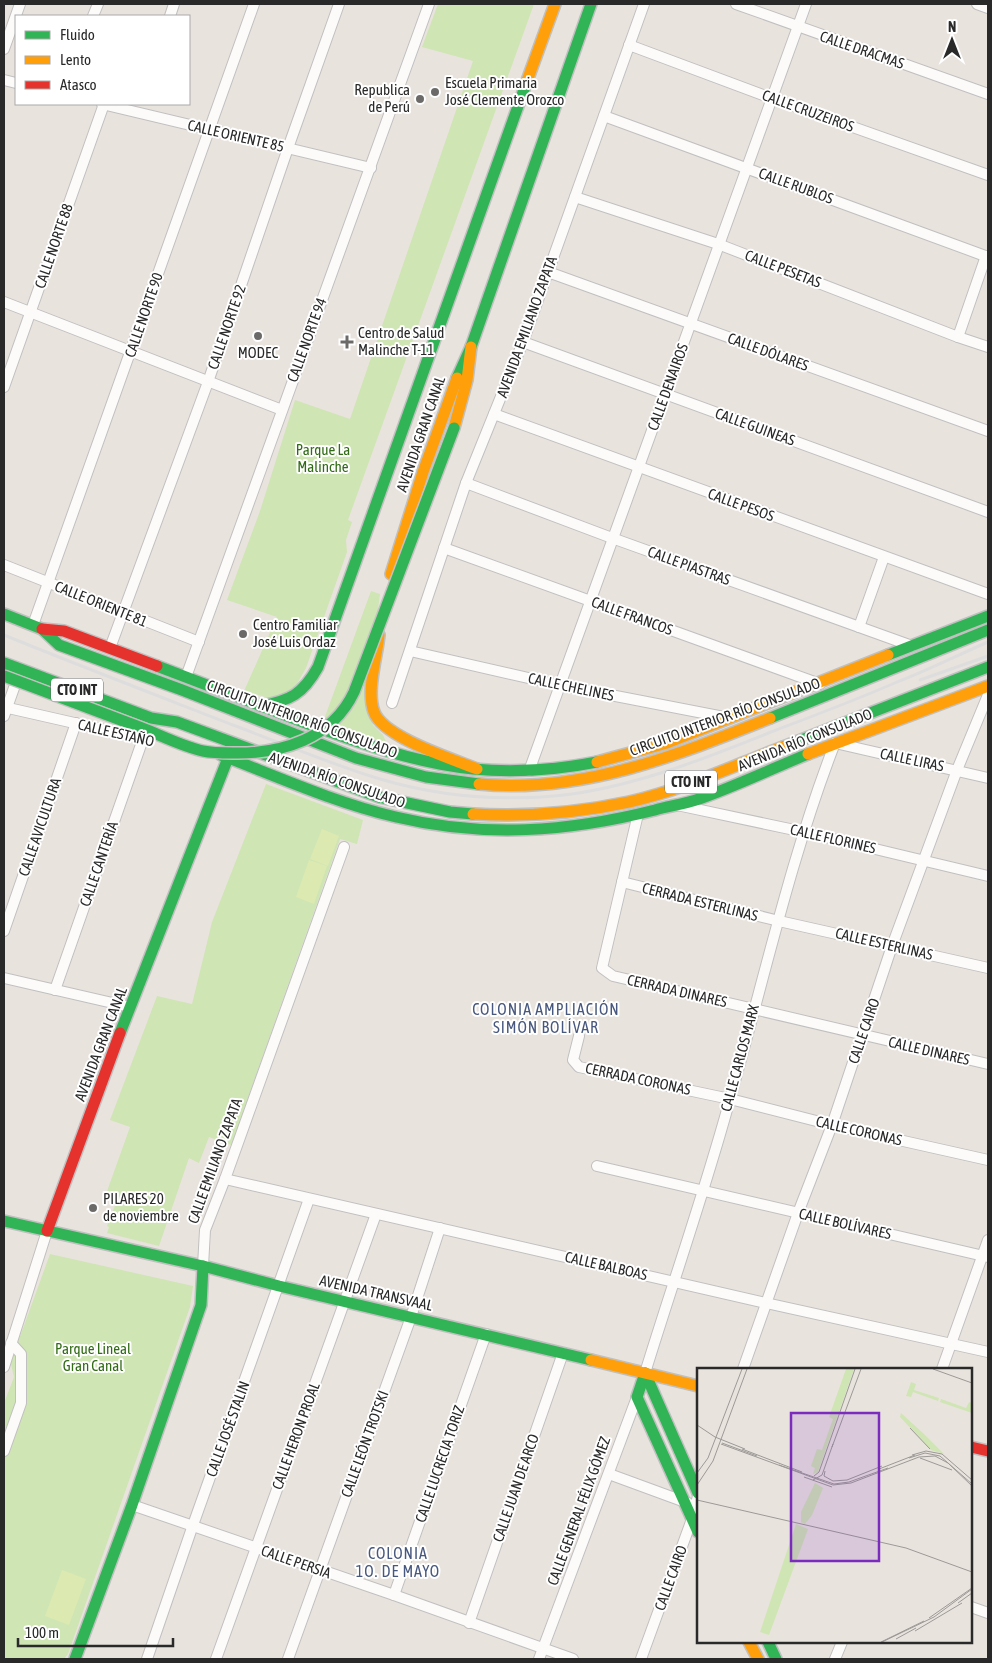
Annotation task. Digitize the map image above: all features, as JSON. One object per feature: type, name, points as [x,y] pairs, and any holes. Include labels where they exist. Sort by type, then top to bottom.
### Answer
[{"type":"main road","name":"AVENIDA GRAN CANAL","points":[[260,706],[283,702],[296,696],[304,690],[318,667],[555,4]]},
{"type":"main road","name":"AVENIDA GRAN CANAL","points":[[477,769],[398,736],[375,715],[372,699],[383,608],[392,572],[423,472],[458,374],[471,347],[591,4]]},
{"type":"main road","points":[[4,676],[202,751],[254,754],[299,743],[318,734],[341,714],[357,685],[454,428],[467,380],[471,347]]},
{"type":"main road","name":"CTO INT","points":[[4,614],[37,627],[64,631],[335,734],[394,754],[424,762],[477,769],[529,771],[567,768],[633,754],[667,743],[988,616]]},
{"type":"main road","name":"CIRCUITO INTERIOR RÍO CONSULADO","points":[[37,627],[59,645],[182,690],[330,748],[379,765],[448,781],[489,785],[560,783],[594,777],[641,765],[738,731],[988,630]]},
{"type":"main road","name":"AVENIDA RÍO CONSULADO","points":[[4,663],[151,718],[173,736],[354,805],[419,822],[476,830],[518,831],[594,824],[698,799],[835,744],[988,686]]},
{"type":"main road","name":"CTO INT","points":[[151,718],[177,722],[379,797],[412,805],[466,814],[507,816],[600,808],[629,802],[679,787],[988,668]]},
{"type":"main road","name":"AVENIDA GRAN CANAL","points":[[47,1231],[130,1007],[228,758]]},
{"type":"main road","name":"AVENIDA TRANSVAAL","points":[[4,1221],[85,1241],[203,1266],[279,1286],[697,1386]]},
{"type":"main road","name":"CALLE EMILIANO ZAPATA","points":[[75,1659],[132,1505],[201,1305],[203,1266]]},
{"type":"main road","points":[[645,1373],[697,1492]]},
{"type":"main road","name":"CALLE GENERAL FÉLIX GÓMEZ","points":[[637,1397],[645,1373]]},
{"type":"main road","points":[[637,1397],[697,1530]]},
{"type":"main road","points":[[972,1447],[988,1451]]},
{"type":"main road","points":[[750,1643],[758,1659]]},
{"type":"main road","points":[[768,1643],[776,1659]]},
{"type":"street","name":"CALLE NORTE 90","points":[[37,627],[47,583],[254,4]]},
{"type":"street","name":"CALLE NORTE 92","points":[[110,648],[208,382],[339,4]]},
{"type":"street","name":"CALLE NORTE 94","points":[[186,677],[429,4]]},
{"type":"street","name":"AVENIDA EMILIANO ZAPATA","points":[[392,703],[466,483],[522,342],[644,4]]},
{"type":"street","name":"CALLE DRACMAS","points":[[736,4],[988,94]]},
{"type":"street","name":"CALLE DENAIROS","points":[[529,771],[806,4]]},
{"type":"street","points":[[976,4],[988,8]]},
{"type":"street","points":[[4,49],[15,18]]},
{"type":"street","name":"CALLE CRUZEIROS","points":[[629,45],[988,175]]},
{"type":"street","name":"CALLE NORTE 88","points":[[4,387],[103,105]]},
{"type":"street","name":"CALLE ORIENTE 85","points":[[112,105],[137,108],[209,130],[370,168]]},
{"type":"street","name":"CALLE RUBLOS","points":[[604,116],[987,257]]},
{"type":"street","name":"CALLE PESETAS","points":[[575,198],[718,244],[988,347]]},
{"type":"street","points":[[958,337],[987,257]]},
{"type":"street","name":"CALLE DÓLARES","points":[[548,272],[988,431]]},
{"type":"street","points":[[4,302],[282,410]]},
{"type":"street","name":"CALLE GUINEAS","points":[[522,342],[988,512]]},
{"type":"street","name":"CALLE PESOS","points":[[494,414],[988,594]]},
{"type":"street","name":"CALLE PIASTRAS","points":[[466,483],[612,538],[912,646]]},
{"type":"street","name":"CALLE FRANCOS","points":[[444,548],[820,684]]},
{"type":"street","points":[[859,627],[884,557]]},
{"type":"street","name":"CALLE ORIENTE 81","points":[[4,565],[199,642]]},
{"type":"street","name":"CALLE CHELINES","points":[[410,651],[559,684],[732,718]]},
{"type":"street","points":[[5,710],[15,685]]},
{"type":"street","name":"CALLE CAIRO","points":[[743,1368],[798,1213],[832,1125],[892,946],[925,862],[957,770],[988,695]]},
{"type":"street","name":"CALLE ESTAÑO","points":[[5,710],[76,723],[228,758]]},
{"type":"street","name":"CALLE AVICULTURA","points":[[4,931],[76,723]]},
{"type":"street","name":"CALLE CANTERÍA","points":[[55,990],[143,739]]},
{"type":"street","name":"CALLE LIRAS","points":[[835,744],[988,778]]},
{"type":"street","name":"CALLE CARLOS MARX","points":[[645,1373],[730,1099],[753,1009],[804,832],[835,744]]},
{"type":"street","name":"CALLE FLORINES","points":[[677,805],[804,832],[988,876]]},
{"type":"street","points":[[622,882],[638,814]]},
{"type":"street","name":"CALLE EMILIANO ZAPATA","points":[[203,1266],[204,1230],[225,1179],[344,847]]},
{"type":"street","name":"CERRADA ESTERLINAS","points":[[622,882],[779,921]]},
{"type":"street","name":"CERRADA DINARES","points":[[622,882],[602,968],[613,976],[753,1009]]},
{"type":"street","name":"CALLE ESTERLINAS","points":[[779,921],[988,968]]},
{"type":"street","points":[[4,978],[130,1007]]},
{"type":"street","name":"CALLE DINARES","points":[[753,1009],[988,1064]]},
{"type":"street","name":"CERRADA CORONAS","points":[[579,1036],[573,1057],[576,1066],[730,1099]]},
{"type":"street","name":"CALLE CORONAS","points":[[730,1099],[832,1125],[988,1160]]},
{"type":"street","name":"CALLE BOLÍVARES","points":[[597,1166],[985,1256]]},
{"type":"street","name":"CALLE BALBOAS","points":[[225,1179],[988,1352]]},
{"type":"street","name":"CALLE JOSÉ STALIN","points":[[148,1659],[193,1525],[309,1198]]},
{"type":"street","name":"CALLE HERON PROAL","points":[[216,1659],[376,1214]]},
{"type":"street","name":"CALLE LEÓN TROTSKI","points":[[288,1659],[411,1316],[440,1228]]},
{"type":"street","name":"AVENIDA GRAN CANAL","points":[[4,1367],[47,1231]]},
{"type":"street","points":[[942,1368],[985,1256],[988,1240]]},
{"type":"street","name":"CALLE LUCRECIA TORIZ","points":[[394,1595],[486,1334]]},
{"type":"street","points":[[4,1451],[21,1404],[21,1354],[12,1343]]},
{"type":"street","name":"CALLE JUAN DE ARCO","points":[[469,1623],[563,1353]]},
{"type":"street","name":"CALLE GENERAL FÉLIX GÓMEZ","points":[[539,1659],[637,1397]]},
{"type":"street","points":[[609,1474],[683,1500],[697,1507]]},
{"type":"street","name":"CALLE PERSIA","points":[[132,1505],[573,1659]]},
{"type":"street","name":"CALLE CAIRO","points":[[642,1659],[697,1507]]},
{"type":"street","points":[[972,1606],[988,1613]]},
{"type":"street","points":[[835,1659],[842,1643]]},
{"type":"green space","name":"Parque La Malinche","points":[[438,4],[534,4],[348,520],[352,522],[346,540],[347,552],[306,668],[286,703],[244,691],[277,617],[227,600],[260,511],[295,400],[350,419],[473,61],[422,47]]},
{"type":"green space","points":[[371,591],[380,594],[366,702],[373,725],[383,735],[387,744],[323,722]]},
{"type":"green space","points":[[266,784],[363,820],[357,844],[340,839],[231,1145],[209,1137],[199,1163],[189,1158],[159,1246],[107,1233],[109,1227],[107,1226],[118,1198],[106,1194],[130,1127],[110,1120],[157,996],[192,1004],[212,922]]},
{"type":"green space","points":[[322,829],[339,836],[328,866],[310,859]]},
{"type":"green space","points":[[309,860],[327,866],[314,904],[296,897]]},
{"type":"green space","name":"Parque Lineal Gran Canal","points":[[50,1254],[193,1286],[190,1307],[68,1654],[64,1659],[4,1659],[4,1403],[14,1377],[10,1360]]},
{"type":"green space","points":[[62,1570],[86,1579],[69,1625],[45,1616]]},
{"type":"railway","points":[[4,635],[361,773],[427,790],[499,798],[572,794],[598,790],[648,777],[850,702],[988,642]]},
{"type":"railway","points":[[920,680],[988,656]]},
{"type":"traffic: fast","points":[[457,378],[471,347],[591,4]]},
{"type":"traffic: fast","points":[[260,706],[280,702],[295,695],[307,684],[318,667],[527,81]]},
{"type":"traffic: fast","points":[[4,676],[180,744],[206,752],[251,753],[287,747],[303,741],[333,722],[354,692],[454,428]]},
{"type":"traffic: fast","points":[[4,614],[42,629],[59,645],[182,690],[356,758],[426,777],[479,784]]},
{"type":"traffic: fast","points":[[888,655],[988,616]]},
{"type":"traffic: fast","points":[[770,718],[988,630]]},
{"type":"traffic: fast","points":[[4,663],[151,718],[177,722],[379,797],[450,812],[473,814]]},
{"type":"traffic: fast","points":[[157,666],[341,736],[428,762],[473,769],[504,771],[551,769],[597,762]]},
{"type":"traffic: fast","points":[[783,747],[988,667]]},
{"type":"traffic: fast","points":[[221,755],[307,789],[396,817],[461,828],[526,830],[590,823],[683,804],[726,789],[808,754]]},
{"type":"traffic: fast","points":[[120,1033],[228,758]]},
{"type":"traffic: fast","points":[[4,1221],[203,1266],[279,1286],[591,1360]]},
{"type":"traffic: fast","points":[[75,1659],[132,1505],[201,1305],[203,1266]]},
{"type":"traffic: fast","points":[[645,1373],[637,1397],[697,1530]]},
{"type":"traffic: fast","points":[[645,1373],[697,1491]]},
{"type":"traffic: fast","points":[[768,1643],[776,1659]]},
{"type":"traffic: slow","points":[[527,81],[555,4]]},
{"type":"traffic: slow","points":[[454,428],[467,380],[471,347]]},
{"type":"traffic: slow","points":[[391,574],[423,472],[457,378]]},
{"type":"traffic: slow","points":[[379,635],[371,694],[374,712],[380,721],[390,730],[419,746],[477,769]]},
{"type":"traffic: slow","points":[[597,762],[667,743],[888,655]]},
{"type":"traffic: slow","points":[[808,754],[988,686]]},
{"type":"traffic: slow","points":[[479,784],[517,786],[555,783],[628,769],[664,758],[770,718]]},
{"type":"traffic: slow","points":[[473,814],[551,813],[629,802],[688,784],[783,747]]},
{"type":"traffic: slow","points":[[591,1360],[697,1386]]},
{"type":"traffic: slow","points":[[750,1643],[758,1659]]},
{"type":"traffic: jam","points":[[42,629],[64,631],[157,666]]},
{"type":"traffic: jam","points":[[47,1231],[120,1033]]},
{"type":"traffic: jam","points":[[972,1447],[988,1451]]},
{"type":"place","name":"Escuela Primaria José Clemente Orozco","points":[[435,92]]},
{"type":"place","name":"Republica de Perú","points":[[420,99]]},
{"type":"place","name":"MODEC","points":[[258,336]]},
{"type":"place","name":"Centro de Salud Malinche T-11","points":[[347,342]]},
{"type":"place","name":"Centro Familiar José Luis Ordaz","points":[[243,634]]},
{"type":"place","name":"PILARES 20 de noviembre","points":[[93,1208]]},
{"type":"district","name":"COLONIA AMPLIACIÓN SIMÓN BOLÍVAR","points":[[546,1018]]},
{"type":"district","name":"COLONIA 1O. DE MAYO","points":[[398,1562]]}]
